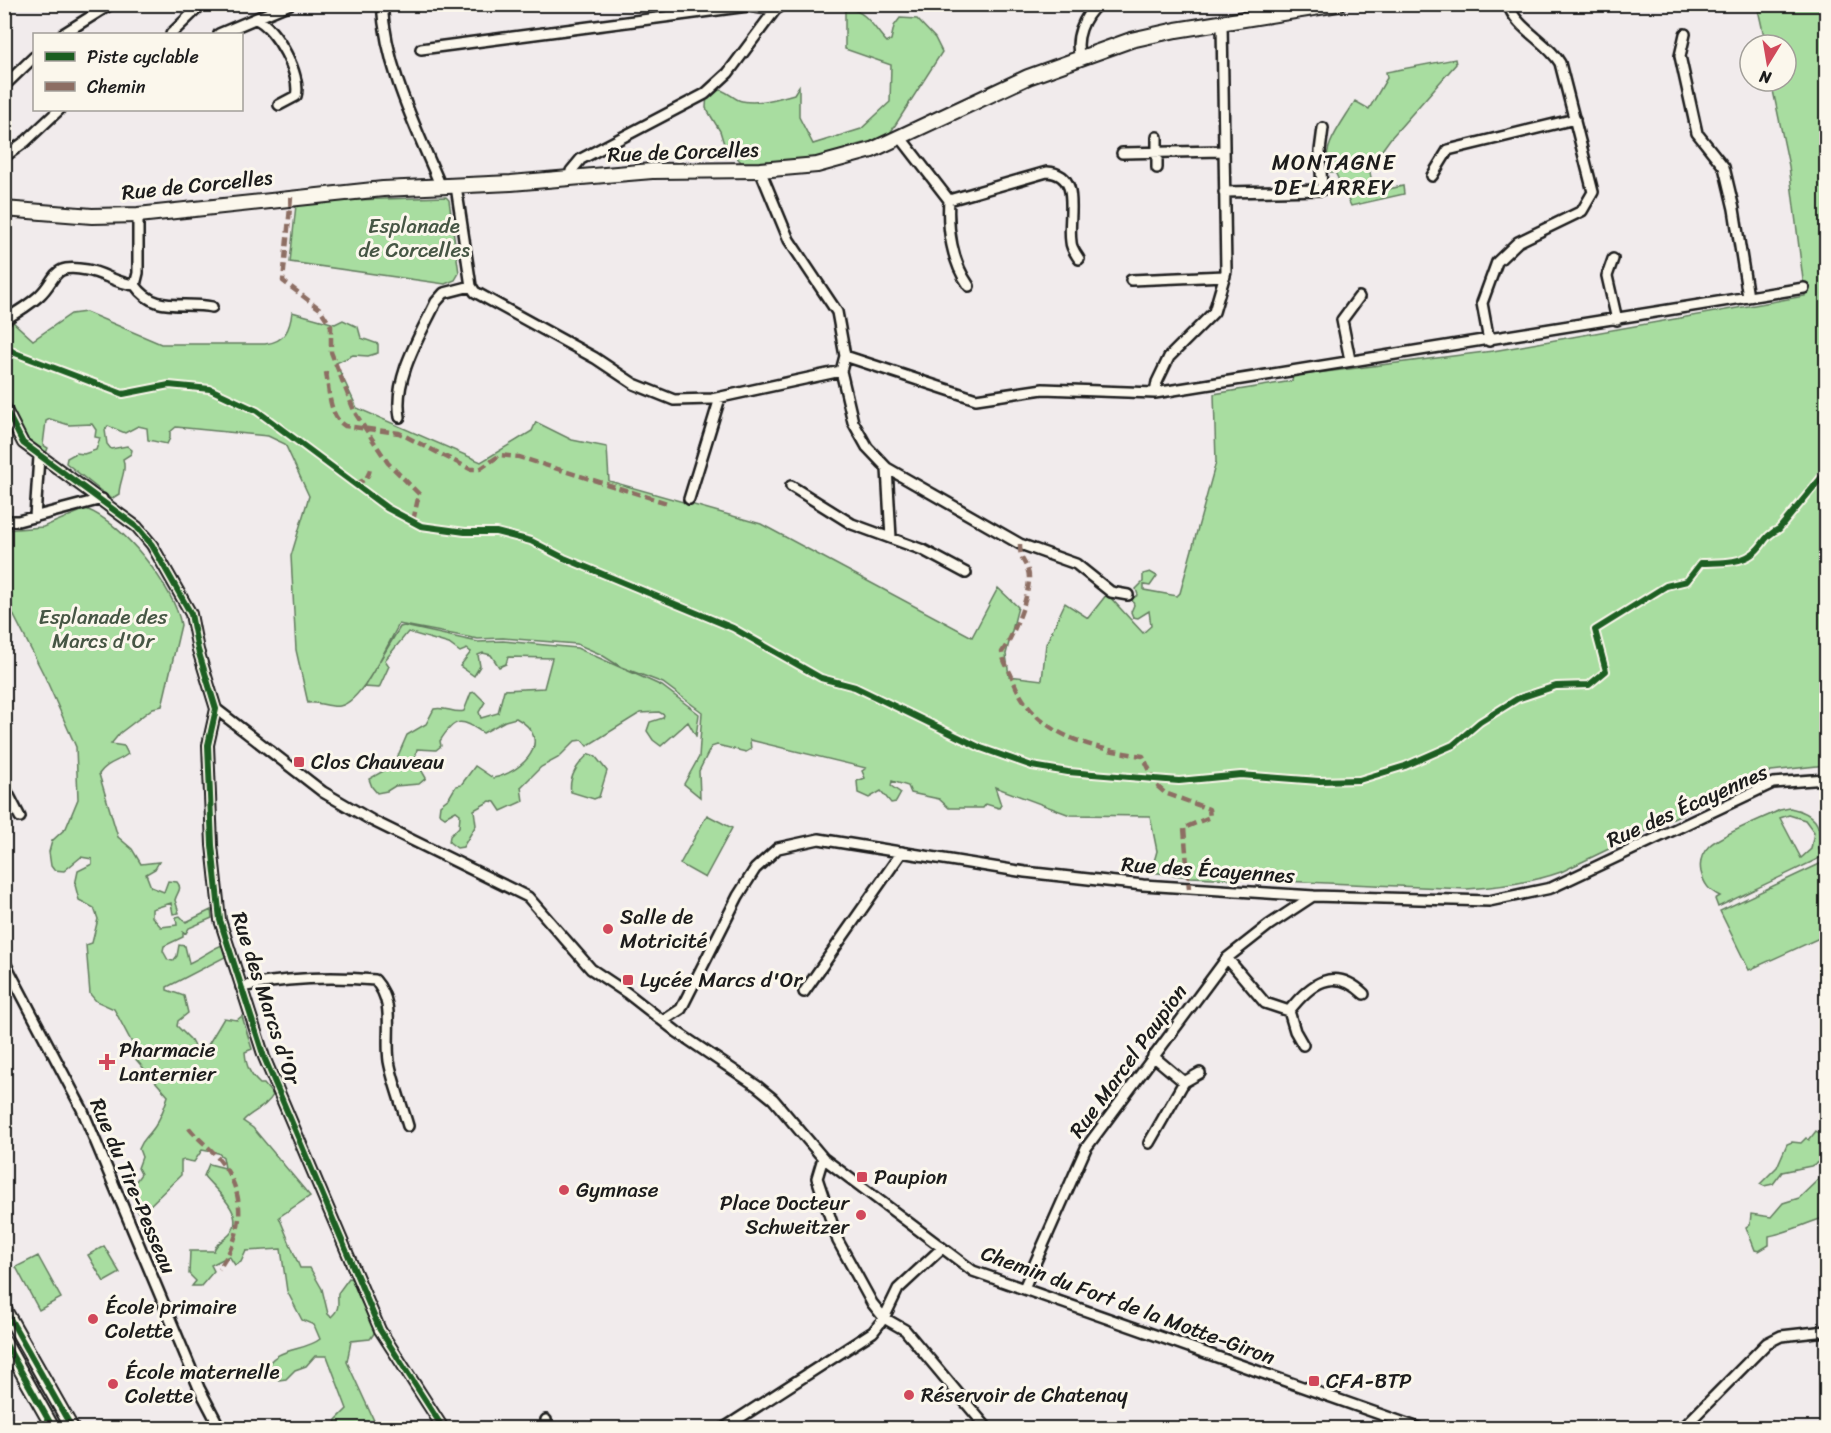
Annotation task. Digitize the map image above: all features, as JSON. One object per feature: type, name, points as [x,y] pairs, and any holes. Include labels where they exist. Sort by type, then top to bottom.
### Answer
[{"type":"main road","name":"Rue de Corcelles","points":[[4,209],[92,216],[138,215],[291,196],[570,179],[652,171],[760,170],[833,161],[900,138],[1028,76],[1131,40],[1338,4]]},
{"type":"street","points":[[65,33],[111,4]]},
{"type":"street","points":[[172,33],[202,4]]},
{"type":"street","points":[[221,33],[290,4]]},
{"type":"street","points":[[382,4],[385,38],[393,70],[441,187]]},
{"type":"street","points":[[570,179],[571,171],[581,159],[692,102],[718,84],[775,10],[784,4]]},
{"type":"street","points":[[1080,57],[1077,44],[1079,35],[1092,10],[1098,4]]},
{"type":"street","points":[[1489,341],[1482,303],[1497,262],[1518,242],[1578,213],[1591,198],[1592,186],[1557,58],[1515,17],[1509,4]]},
{"type":"street","points":[[421,49],[748,6],[775,10]]},
{"type":"street","points":[[256,19],[274,33],[296,80],[296,96],[279,105]]},
{"type":"street","points":[[1155,393],[1159,376],[1173,351],[1214,312],[1225,276],[1222,23]]},
{"type":"street","points":[[1685,34],[1680,56],[1696,133],[1724,167],[1739,232],[1748,297]]},
{"type":"street","points":[[4,86],[33,58]]},
{"type":"street","points":[[4,157],[26,141],[58,111]]},
{"type":"street","points":[[1432,176],[1448,150],[1575,119]]},
{"type":"street","points":[[1224,192],[1323,190],[1320,151],[1323,128]]},
{"type":"street","points":[[1157,137],[1158,168]]},
{"type":"street","points":[[900,138],[949,200],[947,219],[958,270],[969,286]]},
{"type":"street","points":[[1122,153],[1223,151]]},
{"type":"street","points":[[760,170],[789,240],[837,312],[845,356],[841,371],[856,430],[867,447],[887,468],[1020,544],[1076,564],[1111,592],[1128,595]]},
{"type":"street","points":[[949,200],[1047,172],[1062,175],[1069,184],[1071,244],[1079,259]]},
{"type":"street","points":[[456,186],[471,286],[482,296],[530,321],[650,392],[680,401],[720,398],[841,371]]},
{"type":"street","points":[[135,285],[138,273],[138,215]]},
{"type":"street","points":[[1613,259],[1607,276],[1617,320]]},
{"type":"street","points":[[4,320],[38,297],[51,278],[63,270],[88,270],[116,282],[135,285],[142,295],[154,303],[196,304],[212,308]]},
{"type":"street","points":[[1131,280],[1225,276]]},
{"type":"street","points":[[400,417],[398,406],[403,376],[436,302],[444,292],[471,286]]},
{"type":"street","points":[[845,356],[976,399],[1043,389],[1155,393],[1180,391],[1350,360],[1489,341],[1804,288]]},
{"type":"street","points":[[1350,360],[1342,320],[1359,297]]},
{"type":"street","points":[[689,499],[720,398]]},
{"type":"street","name":"Rue des Marcs d'Or","points":[[4,406],[23,443],[137,527],[152,545],[191,614],[198,650],[216,709],[208,745],[212,845],[220,920],[264,1056],[380,1329],[443,1428]]},
{"type":"street","points":[[34,517],[39,457]]},
{"type":"street","points":[[887,468],[891,538]]},
{"type":"street","points":[[791,486],[852,524],[924,550],[966,573]]},
{"type":"street","points":[[4,521],[34,517],[102,500]]},
{"type":"street","name":"Chemin du Fort de la Motte-Giron","points":[[216,709],[323,792],[373,821],[528,897],[580,959],[765,1093],[824,1158],[941,1249],[973,1271],[1419,1428]]},
{"type":"street","name":"Rue des Écayennes","points":[[663,1021],[681,1009],[738,896],[755,869],[778,848],[819,839],[1024,872],[1143,885],[1314,896],[1489,902],[1551,888],[1773,783],[1827,779]]},
{"type":"street","points":[[4,786],[20,818]]},
{"type":"street","points":[[804,992],[902,852]]},
{"type":"street","name":"Rue Marcel Paupion","points":[[1024,1288],[1086,1148],[1153,1056],[1227,958],[1269,925],[1314,896]]},
{"type":"street","points":[[1227,958],[1265,1004],[1289,1011]]},
{"type":"street","name":"Rue du Tire-Pesseau","points":[[4,961],[82,1109],[199,1388],[220,1428]]},
{"type":"street","points":[[241,987],[276,980],[345,978],[375,980],[385,992],[389,1007],[387,1026],[389,1062],[408,1126]]},
{"type":"street","points":[[1289,1011],[1304,992],[1314,984],[1329,980],[1344,980],[1355,985],[1364,994]]},
{"type":"street","points":[[1289,1011],[1294,1031],[1303,1045]]},
{"type":"street","points":[[1153,1056],[1184,1082]]},
{"type":"street","points":[[1149,1143],[1184,1082],[1200,1073]]},
{"type":"street","points":[[824,1158],[817,1178],[838,1241],[872,1303],[884,1317],[905,1330],[987,1428]]},
{"type":"street","points":[[724,1428],[873,1332],[884,1317],[897,1289],[941,1249]]},
{"type":"street","points":[[4,1308],[72,1428]]},
{"type":"street","points":[[1683,1428],[1767,1342],[1794,1333],[1827,1331]]},
{"type":"street","points":[[4,1341],[53,1428]]},
{"type":"green space","points":[[1757,5],[1826,5],[1826,765],[1771,771],[1561,872],[1526,882],[1467,889],[1190,877],[1151,872],[1157,851],[1150,816],[1070,815],[995,787],[1001,805],[999,808],[986,804],[983,808],[949,808],[939,799],[911,793],[908,786],[892,781],[891,786],[901,793],[896,802],[891,803],[881,791],[869,798],[858,793],[857,781],[865,778],[862,771],[866,768],[750,740],[751,749],[746,752],[717,745],[711,747],[699,771],[700,797],[684,784],[699,757],[702,712],[663,683],[621,667],[577,644],[503,638],[478,639],[399,624],[374,671],[348,702],[340,706],[308,703],[296,650],[291,556],[309,496],[285,444],[268,436],[176,427],[170,432],[167,444],[148,440],[147,428],[138,426],[125,433],[108,426],[105,430],[107,444],[111,449],[127,446],[132,450],[131,454],[123,459],[124,468],[119,494],[111,499],[66,463],[67,458],[76,453],[84,454],[96,450],[100,438],[95,437],[96,430],[92,424],[69,425],[50,419],[46,421],[43,445],[48,448],[46,453],[31,444],[15,418],[5,419],[4,327],[13,322],[33,340],[71,314],[86,312],[161,344],[265,344],[277,341],[285,334],[292,312],[335,324],[343,320],[358,327],[361,338],[378,344],[378,353],[368,356],[353,355],[336,363],[357,408],[481,462],[532,431],[536,422],[572,440],[607,447],[609,481],[761,524],[972,637],[998,588],[1018,607],[1006,654],[1009,676],[1042,680],[1046,644],[1065,603],[1088,618],[1107,594],[1143,633],[1151,626],[1149,611],[1138,618],[1133,617],[1131,612],[1134,605],[1132,599],[1138,595],[1136,589],[1143,582],[1143,574],[1150,572],[1157,576],[1150,586],[1144,585],[1144,590],[1177,596],[1180,593],[1216,462],[1214,394],[1292,381],[1293,376],[1493,351],[1805,296],[1789,166],[1774,93],[1798,93],[1798,33],[1763,33]]},
{"type":"green space","points":[[849,9],[866,17],[887,42],[891,40],[894,26],[900,18],[917,19],[935,38],[942,52],[887,138],[883,142],[862,143],[810,159],[743,164],[724,144],[720,131],[706,108],[707,92],[712,88],[722,90],[739,100],[755,102],[794,94],[799,86],[799,117],[813,144],[861,129],[890,102],[891,65],[845,49],[845,10]]},
{"type":"green space","points":[[1455,59],[1456,64],[1390,139],[1369,168],[1374,192],[1403,186],[1404,194],[1351,206],[1335,172],[1330,172],[1327,154],[1334,136],[1355,101],[1369,109],[1387,78],[1386,72]]},
{"type":"green space","name":"Esplanade de Corcelles","points":[[446,197],[449,200],[459,273],[455,280],[445,284],[290,262],[296,205],[352,200]]},
{"type":"green space","name":"Esplanade des Marcs d'Or","points":[[86,509],[115,527],[145,558],[169,593],[181,625],[162,706],[153,708],[120,733],[111,744],[124,746],[128,754],[99,774],[118,837],[132,849],[141,864],[159,862],[155,869],[146,874],[151,887],[164,892],[168,881],[179,884],[180,889],[175,900],[179,913],[173,914],[171,903],[152,909],[152,917],[161,927],[177,925],[176,917],[180,916],[186,922],[211,910],[212,918],[189,928],[186,933],[183,932],[183,937],[164,946],[163,951],[168,960],[173,961],[177,956],[179,945],[185,946],[189,963],[223,945],[227,956],[167,987],[167,990],[184,996],[188,1013],[178,1021],[177,1026],[190,1039],[196,1050],[202,1051],[224,1018],[237,1020],[242,1016],[252,1049],[245,1052],[251,1074],[273,1095],[267,1103],[243,1121],[253,1128],[310,1196],[279,1217],[300,1268],[310,1268],[322,1289],[328,1314],[331,1317],[337,1308],[338,1293],[349,1278],[354,1280],[360,1299],[375,1326],[370,1339],[351,1341],[347,1362],[376,1425],[375,1428],[358,1428],[353,1425],[350,1428],[334,1428],[336,1420],[347,1409],[327,1356],[315,1356],[306,1366],[295,1370],[286,1379],[279,1380],[265,1371],[275,1357],[320,1339],[314,1325],[302,1320],[287,1291],[281,1249],[246,1251],[241,1262],[235,1265],[229,1256],[211,1265],[214,1271],[201,1286],[192,1286],[196,1281],[189,1274],[190,1251],[214,1251],[218,1244],[230,1234],[234,1226],[235,1218],[228,1203],[204,1176],[209,1164],[225,1168],[223,1157],[218,1153],[202,1150],[194,1162],[181,1161],[181,1175],[142,1213],[138,1212],[131,1188],[141,1174],[138,1168],[142,1157],[139,1149],[159,1120],[168,1096],[132,1055],[132,1043],[114,1009],[96,1001],[90,994],[86,945],[92,943],[98,919],[94,908],[79,900],[75,885],[78,871],[92,864],[92,859],[81,857],[64,871],[54,870],[51,866],[49,852],[52,841],[66,828],[78,799],[76,747],[45,677],[5,598],[4,530],[43,527]]},
{"type":"green space","points":[[400,627],[478,642],[503,641],[577,648],[662,686],[699,714],[696,736],[688,722],[661,746],[647,731],[650,722],[663,718],[664,715],[659,712],[640,713],[587,746],[582,740],[575,741],[558,758],[541,767],[521,787],[523,801],[501,811],[495,802],[490,801],[474,810],[476,825],[463,847],[457,848],[449,842],[450,836],[459,827],[460,814],[456,811],[445,817],[439,813],[440,805],[449,798],[456,786],[461,785],[475,766],[493,778],[504,775],[524,762],[531,754],[534,745],[533,735],[527,726],[516,718],[505,721],[483,733],[459,722],[445,733],[440,741],[441,746],[436,750],[417,749],[415,759],[426,778],[419,784],[395,786],[377,793],[369,779],[394,765],[407,735],[426,724],[434,709],[464,711],[471,693],[475,692],[485,702],[479,712],[481,718],[498,713],[504,690],[544,688],[552,658],[508,657],[506,664],[499,667],[491,655],[483,653],[478,655],[480,666],[474,676],[460,666],[471,652],[467,649],[460,652],[449,644],[408,632],[385,660],[389,666],[379,688],[364,687]]},
{"type":"green space","points":[[589,754],[595,756],[607,771],[599,797],[594,799],[571,792],[570,787],[575,771]]},
{"type":"green space","points":[[1790,808],[1811,817],[1820,833],[1819,849],[1826,846],[1826,855],[1718,907],[1715,899],[1720,896],[1708,887],[1700,868],[1705,852],[1709,846],[1722,837],[1780,810]],"holes":[[[1789,815],[1805,820],[1814,832],[1811,849],[1801,858],[1780,818]]]},
{"type":"green space","points":[[707,815],[732,828],[705,878],[680,864]]},
{"type":"green space","points":[[1826,861],[1826,935],[1749,970],[1720,911]]},
{"type":"green space","points":[[1816,1131],[1822,1135],[1826,1133],[1826,1158],[1811,1166],[1782,1172],[1773,1184],[1764,1186],[1760,1184],[1777,1167],[1787,1144],[1801,1143],[1806,1138],[1809,1140]]},
{"type":"green space","points":[[1826,1174],[1826,1217],[1769,1236],[1769,1245],[1759,1251],[1755,1250],[1746,1227],[1750,1224],[1751,1214],[1771,1217],[1783,1203],[1799,1198]]},
{"type":"green space","points":[[104,1246],[120,1273],[104,1282],[88,1255]]},
{"type":"green space","points":[[38,1256],[61,1298],[39,1310],[16,1267]]},
{"type":"marked path","points":[[291,197],[283,281],[320,309],[331,326],[331,352],[355,413],[388,463],[419,494],[413,521]]},
{"type":"marked path","points":[[326,372],[333,409],[345,426],[399,433],[470,469],[480,469],[500,455],[519,457],[667,503]]},
{"type":"marked path","points":[[355,484],[365,479],[370,469]]},
{"type":"marked path","points":[[1020,544],[1021,557],[1028,571],[1028,589],[1016,625],[1002,652],[1021,697],[1033,713],[1065,735],[1084,743],[1143,756],[1157,786],[1165,793],[1209,809],[1210,817],[1184,828],[1189,889]]},
{"type":"marked path","points":[[189,1128],[223,1165],[237,1194],[239,1209],[235,1239],[219,1269]]},
{"type":"cycle path","points":[[4,346],[15,353],[123,394],[169,385],[210,389],[257,411],[387,508],[421,526],[465,532],[496,532],[531,541],[564,558],[733,628],[821,678],[855,687],[981,748],[1032,766],[1068,772],[1179,781],[1241,775],[1319,781],[1359,780],[1405,766],[1453,745],[1480,722],[1517,699],[1556,686],[1589,685],[1606,671],[1595,630],[1666,586],[1687,581],[1701,563],[1734,561],[1752,554],[1779,529],[1826,472]]},
{"type":"cycle path","points":[[4,406],[23,443],[137,527],[152,545],[191,614],[198,650],[216,709],[208,745],[212,845],[220,920],[264,1057],[380,1330],[443,1428]]},
{"type":"cycle path","points":[[4,1308],[72,1428]]},
{"type":"cycle path","points":[[4,1341],[53,1428]]},
{"type":"place","name":"Clos Chauveau","points":[[299,762]]},
{"type":"place","name":"Salle de Motricité","points":[[608,929]]},
{"type":"place","name":"Lycée Marcs d'Or","points":[[628,980]]},
{"type":"place","name":"Pharmacie Lanternier","points":[[107,1062]]},
{"type":"place","name":"Paupion","points":[[862,1177]]},
{"type":"place","name":"Gymnase","points":[[564,1190]]},
{"type":"place","name":"Place Docteur Schweitzer","points":[[861,1215]]},
{"type":"place","name":"École primaire Colette","points":[[93,1319]]},
{"type":"place","name":"CFA-BTP","points":[[1314,1381]]},
{"type":"place","name":"École maternelle Colette","points":[[113,1384]]},
{"type":"place","name":"Réservoir de Chatenay","points":[[909,1395]]},
{"type":"district","name":"MONTAGNE DE LARREY","points":[[1334,174]]}]
